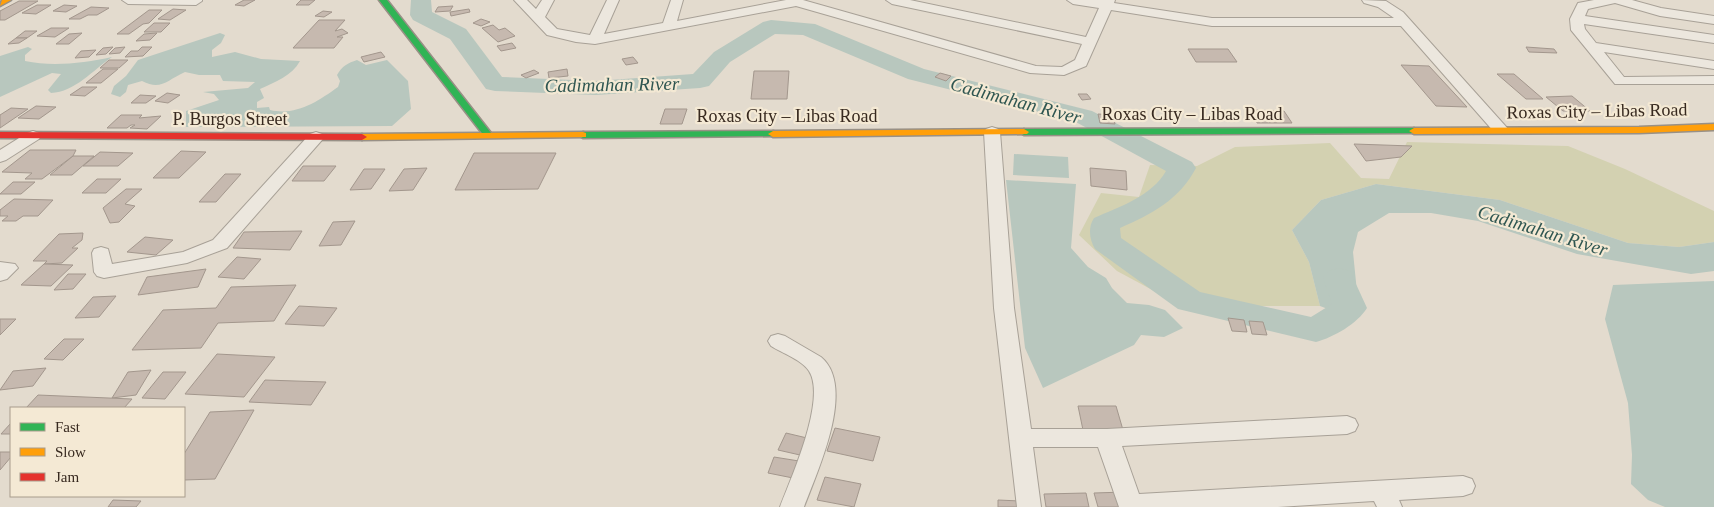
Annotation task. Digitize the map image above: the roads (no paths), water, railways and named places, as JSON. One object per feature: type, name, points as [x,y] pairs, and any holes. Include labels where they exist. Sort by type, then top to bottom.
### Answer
[{"type":"main road","points":[[0,4],[7,0]]},
{"type":"main road","points":[[384,0],[488,135]]},
{"type":"main road","name":"Roxas City – Libas Road","points":[[459,131],[488,135],[1639,130],[1714,127]]},
{"type":"main road","name":"P. Burgos Street","points":[[0,134],[33,136],[316,137],[459,131]]},
{"type":"street","points":[[128,0],[196,2]]},
{"type":"street","points":[[520,0],[552,32],[576,38],[595,40],[734,15],[796,1],[1035,70],[1064,71],[1081,63],[1108,3]]},
{"type":"street","points":[[538,18],[548,0]]},
{"type":"street","points":[[595,40],[613,0]]},
{"type":"street","points":[[668,27],[677,0]]},
{"type":"street","points":[[734,15],[738,0]]},
{"type":"street","points":[[892,0],[1090,42]]},
{"type":"street","points":[[1073,0],[1108,3],[1212,22],[1404,22]]},
{"type":"street","points":[[1368,0],[1382,4],[1398,15],[1501,130]]},
{"type":"street","points":[[1613,0],[1584,6],[1577,19],[1578,30],[1620,81],[1714,80]]},
{"type":"street","points":[[1618,0],[1660,12],[1714,20]]},
{"type":"street","points":[[1577,19],[1714,39]]},
{"type":"street","points":[[1590,46],[1714,65]]},
{"type":"street","points":[[992,132],[1004,308],[1029,507]]},
{"type":"street","points":[[0,157],[33,136]]},
{"type":"street","points":[[101,253],[104,272],[187,257],[220,244],[316,137]]},
{"type":"street","points":[[0,268],[8,268],[0,275]]},
{"type":"street","points":[[778,341],[816,364],[825,381],[822,423],[792,507]]},
{"type":"street","points":[[1021,438],[1107,438],[1347,425]]},
{"type":"street","points":[[1107,438],[1131,506],[1386,499],[1463,486]]},
{"type":"water","points":[[220,33],[225,35],[221,43],[212,50],[212,57],[235,52],[261,59],[300,61],[288,75],[260,89],[264,98],[257,102],[257,108],[269,107],[270,110],[289,111],[306,106],[338,87],[340,81],[337,75],[348,64],[357,60],[366,65],[387,60],[408,81],[411,109],[392,126],[186,127],[186,111],[219,100],[214,94],[203,92],[248,88],[255,82],[223,81],[220,75],[199,75],[185,72],[159,85],[142,81],[128,85],[126,92],[120,97],[111,94],[114,86],[126,76],[138,60]]},
{"type":"water","points":[[28,47],[32,49],[25,55],[25,61],[36,63],[68,64],[112,57],[76,85],[60,92],[51,93],[48,90],[61,74],[52,73],[0,97],[0,56]]},
{"type":"water","points":[[1014,154],[1068,157],[1069,178],[1013,175]]},
{"type":"water","points":[[1006,180],[1076,184],[1071,248],[1088,267],[1106,278],[1112,288],[1127,303],[1149,305],[1165,310],[1183,328],[1164,337],[1141,335],[1134,345],[1043,388],[1025,348]]},
{"type":"water","points":[[1376,184],[1500,200],[1628,243],[1679,247],[1714,242],[1714,271],[1691,274],[1577,254],[1478,221],[1431,213],[1389,213],[1358,232],[1353,252],[1357,292],[1354,319],[1320,306],[1309,262],[1292,230],[1321,200]]},
{"type":"water","points":[[1714,281],[1714,507],[1665,507],[1648,500],[1631,484],[1632,455],[1628,403],[1605,319],[1613,285]]},
{"type":"waterway","name":"Cadimahan River","points":[[421,0],[421,15],[458,34],[495,84],[596,88],[700,81],[722,57],[771,27],[807,29],[916,74],[1083,116],[1182,168],[1169,188],[1160,195],[1139,208],[1105,224],[1106,242],[1190,301],[1316,330],[1350,308],[1339,278]]}]
